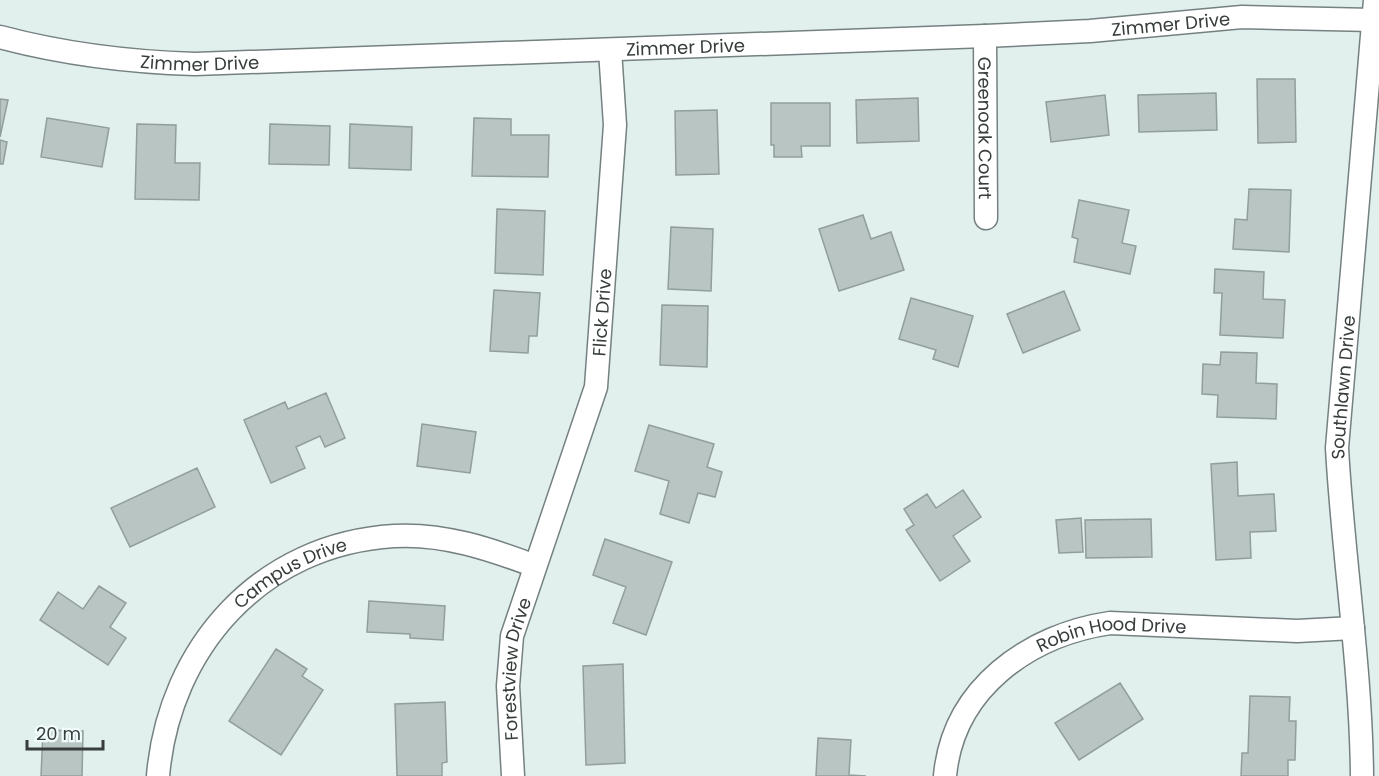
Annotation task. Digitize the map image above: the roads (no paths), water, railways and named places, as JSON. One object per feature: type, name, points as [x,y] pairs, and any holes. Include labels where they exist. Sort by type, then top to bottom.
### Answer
[{"type":"street","name":"Zimmer Drive","points":[[0,37],[115,59],[195,64],[985,36],[1090,31],[1242,17],[1374,10]]},
{"type":"street","name":"Southlawn Drive","points":[[1362,776],[1361,711],[1341,520],[1337,448],[1374,10]]},
{"type":"street","name":"Greenoak Court","points":[[985,36],[986,218]]},
{"type":"street","name":"Flick Drive","points":[[536,566],[596,387],[614,135],[610,50]]},
{"type":"street","name":"Campus Drive","points":[[158,776],[159,756],[172,705],[191,661],[216,625],[247,594],[286,567],[330,548],[394,536],[438,538],[485,548],[536,566]]},
{"type":"street","name":"Forestview Drive","points":[[513,776],[508,662],[512,636],[536,566]]},
{"type":"street","name":"Robin Hood Drive","points":[[945,776],[950,748],[972,703],[998,672],[1022,652],[1079,627],[1110,623],[1255,630],[1353,628]]}]
